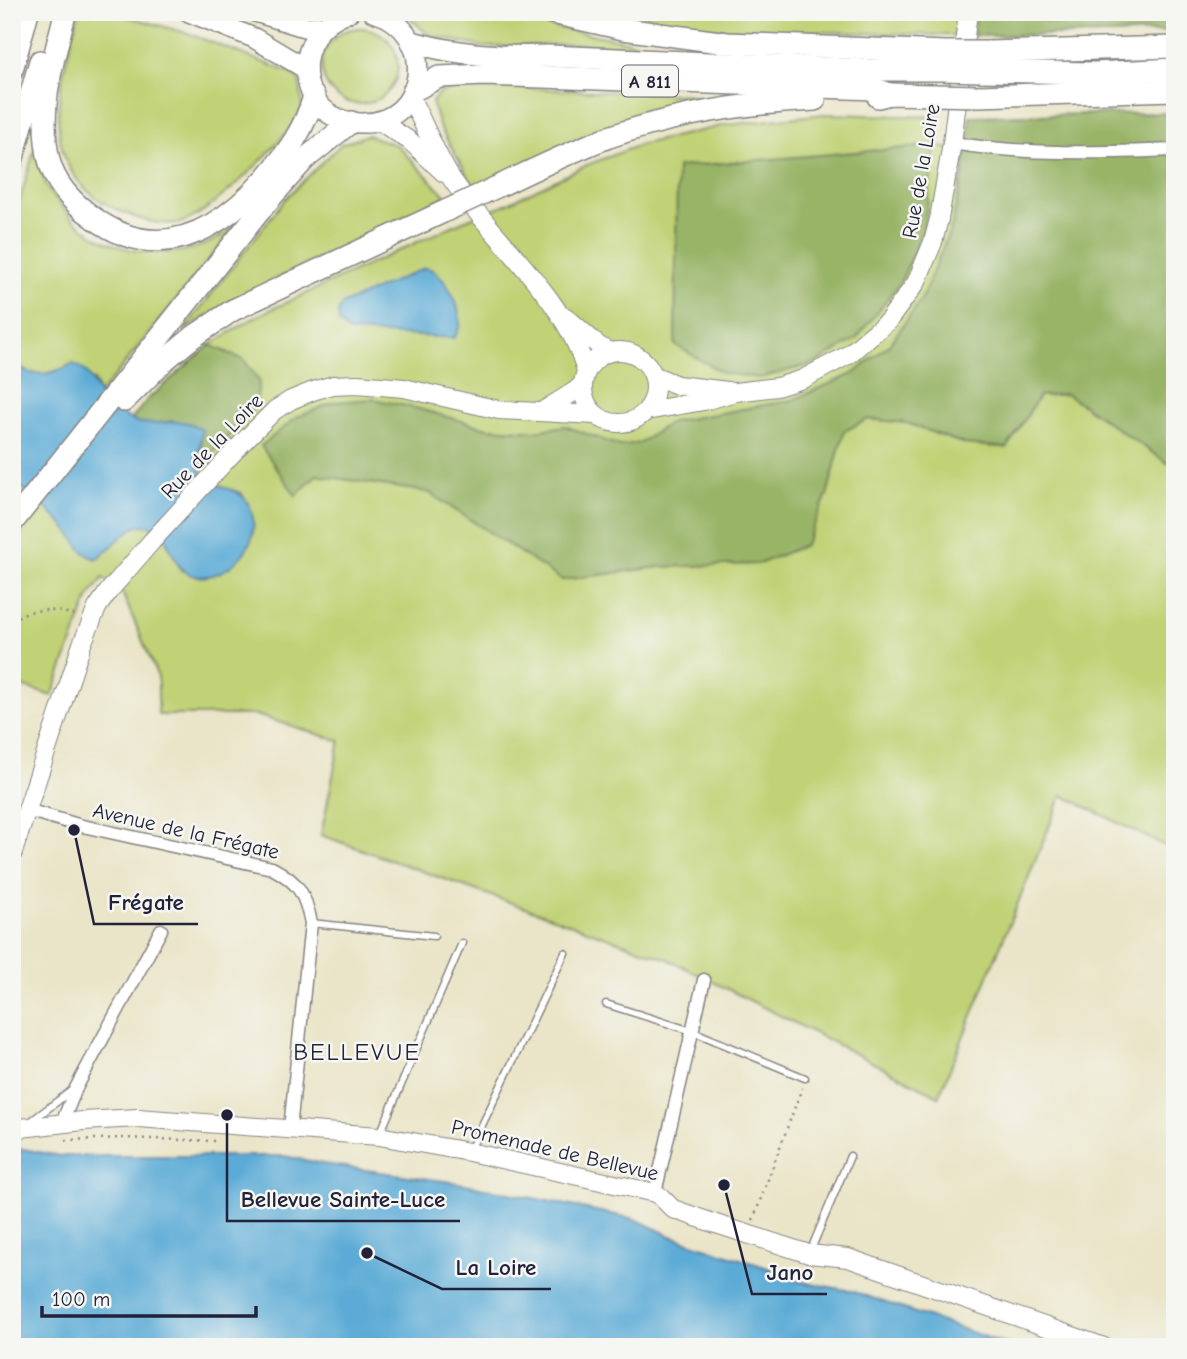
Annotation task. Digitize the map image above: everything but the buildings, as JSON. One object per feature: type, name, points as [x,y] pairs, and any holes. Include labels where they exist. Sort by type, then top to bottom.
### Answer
[{"type":"highway","points":[[548,12],[623,29],[727,43],[1096,73],[1175,69]]},
{"type":"highway","points":[[12,161],[56,17],[64,18],[47,90],[46,131],[49,162],[62,189],[83,211],[107,228],[135,239],[185,237],[208,228],[228,215],[249,197],[298,136],[308,118],[314,96]]},
{"type":"highway","points":[[12,70],[27,19]]},
{"type":"highway","name":"A 811","points":[[412,42],[440,50],[502,58],[549,56],[869,70],[943,61]]},
{"type":"highway","points":[[984,62],[1175,47]]},
{"type":"highway","name":"A 811","points":[[411,94],[439,78],[474,75],[875,89],[890,94],[935,96],[1175,90]]},
{"type":"highway","points":[[127,388],[233,310],[608,138],[685,116],[738,106],[890,94]]},
{"type":"highway","points":[[18,516],[57,468],[75,459],[291,173],[322,143],[351,122]]},
{"type":"main road","points":[[189,12],[254,38],[306,69]]},
{"type":"main road","points":[[255,12],[304,27],[323,26]]},
{"type":"main road","points":[[349,12],[323,26],[308,50],[306,69],[314,96],[330,113],[351,122],[379,121],[396,112],[411,94],[418,71],[412,42],[399,25],[373,12]]},
{"type":"street","name":"Rue de la Loire","points":[[646,411],[704,401],[735,392],[777,387],[803,379],[848,355],[888,321],[916,283],[940,219],[968,12]]},
{"type":"street","points":[[411,94],[451,177],[555,308],[575,343],[584,377],[585,401],[596,415],[606,421],[624,423],[636,419],[646,411],[654,397],[653,375],[639,357],[625,351],[610,352],[593,361],[584,377],[575,391],[538,411]]},
{"type":"street","points":[[379,121],[410,141],[451,177]]},
{"type":"street","points":[[952,143],[1000,150],[1042,152],[1175,150]]},
{"type":"street","points":[[555,308],[610,352]]},
{"type":"street","name":"Rue de la Loire","points":[[653,375],[677,385],[735,392]]},
{"type":"street","name":"Rue de la Loire","points":[[12,855],[91,621],[108,592],[275,410],[290,400],[333,385],[357,384],[404,388],[499,410],[596,415]]},
{"type":"street","name":"Avenue de la Frégate","points":[[27,810],[78,825],[272,868],[290,877],[306,898],[311,923],[290,1129]]},
{"type":"street","points":[[59,1132],[76,1088],[161,930]]},
{"type":"street","points":[[655,1194],[704,980]]},
{"type":"street","name":"Promenade de Bellevue","points":[[21,1128],[59,1132],[138,1118],[379,1136],[470,1152],[655,1194],[673,1209],[810,1254],[848,1258],[1104,1347]]},
{"type":"lane","points":[[1014,12],[1049,17],[1086,12]]},
{"type":"lane","points":[[311,923],[434,936]]},
{"type":"lane","points":[[379,1136],[462,943]]},
{"type":"lane","points":[[470,1152],[565,953]]},
{"type":"lane","points":[[606,1004],[692,1031],[805,1078]]},
{"type":"lane","points":[[21,1128],[76,1088]]},
{"type":"lane","points":[[810,1254],[850,1156]]},
{"type":"path","points":[[12,621],[22,614],[35,611],[75,615],[91,621]]},
{"type":"path","points":[[748,1234],[805,1078]]},
{"type":"path","points":[[59,1132],[122,1139],[213,1141]]},
{"type":"green space","points":[[79,12],[112,12],[190,34],[291,73],[298,78],[302,97],[301,109],[283,137],[267,155],[230,190],[195,216],[183,222],[166,223],[140,219],[124,213],[89,192],[72,172],[62,148],[58,122],[60,95]]},
{"type":"green space","points":[[403,12],[501,12],[549,26],[675,51],[586,44],[483,47],[429,35]]},
{"type":"green space","points":[[630,12],[976,12],[974,36],[716,29],[666,22]]},
{"type":"green space","points":[[976,12],[1175,12],[1175,31],[974,36]]},
{"type":"green space","points":[[360,28],[375,31],[387,39],[395,51],[398,66],[395,81],[387,93],[375,101],[360,104],[345,101],[333,93],[325,81],[322,66],[325,51],[333,39],[345,31]]},
{"type":"green space","points":[[517,88],[694,95],[697,102],[621,123],[474,187],[439,126],[432,102],[439,93],[453,90]]},
{"type":"green space","points":[[1175,113],[1175,468],[1067,394],[1039,396],[1007,448],[964,444],[907,423],[868,419],[844,431],[827,495],[805,545],[759,564],[659,567],[562,580],[428,492],[316,475],[296,496],[261,446],[297,417],[334,402],[373,399],[487,428],[535,431],[565,426],[620,446],[640,443],[671,422],[793,400],[853,374],[889,345],[921,300],[952,226],[964,171],[970,116]]},
{"type":"green space","points":[[825,114],[939,117],[935,146],[966,152],[952,226],[921,301],[889,345],[853,374],[793,400],[671,422],[640,443],[620,446],[565,427],[535,431],[487,428],[415,408],[316,475],[428,492],[562,580],[659,567],[827,495],[844,431],[868,419],[907,423],[964,444],[1007,448],[1039,396],[1067,394],[1175,468],[1175,851],[1062,795],[939,1096],[668,959],[321,835],[340,741],[256,715],[158,715],[158,677],[122,592],[103,578],[89,597],[52,696],[12,683],[12,485],[33,495],[67,529],[85,552],[96,559],[134,526],[143,524],[158,530],[181,571],[242,556],[250,539],[252,524],[242,493],[218,484],[199,468],[256,406],[244,360],[210,345],[257,316],[587,165],[642,144],[726,125]],"holes":[[[935,146],[924,228],[900,283]]]},
{"type":"green space","points":[[367,135],[397,145],[446,196],[229,302],[183,331],[286,198],[341,144]]},
{"type":"green space","points":[[36,144],[46,185],[52,195],[73,219],[106,241],[124,248],[164,253],[208,243],[236,226],[100,394],[94,381],[72,364],[41,374],[26,371],[12,362],[12,228]]},
{"type":"green space","points":[[935,146],[924,228],[900,283],[856,339],[816,363],[760,378],[723,373],[675,345],[677,167]]},
{"type":"green space","points":[[210,345],[244,360],[259,381],[256,406],[199,468],[201,442],[173,421],[145,425],[131,420],[147,400]]},
{"type":"water","points":[[424,268],[438,274],[454,297],[460,322],[454,338],[349,332],[339,323],[338,312],[343,304]]},
{"type":"water","points":[[12,362],[26,371],[42,374],[72,364],[78,366],[86,372],[106,402],[130,419],[148,424],[184,422],[202,430],[198,464],[204,477],[237,492],[250,506],[253,533],[243,554],[221,572],[197,576],[178,565],[163,535],[155,528],[143,525],[132,529],[96,559],[84,552],[64,526],[33,495],[12,485]]},
{"type":"water","points":[[12,1147],[60,1156],[284,1156],[465,1184],[635,1219],[671,1236],[774,1270],[797,1281],[852,1291],[1014,1347],[12,1347]]},
{"type":"place","name":"Frégate","points":[[74,830]]},
{"type":"place","name":"Bellevue Sainte-Luce","points":[[227,1115]]},
{"type":"place","name":"Jano","points":[[724,1185]]},
{"type":"place","name":"La Loire","points":[[367,1253]]},
{"type":"district","name":"BELLEVUE","points":[[357,1052]]}]
